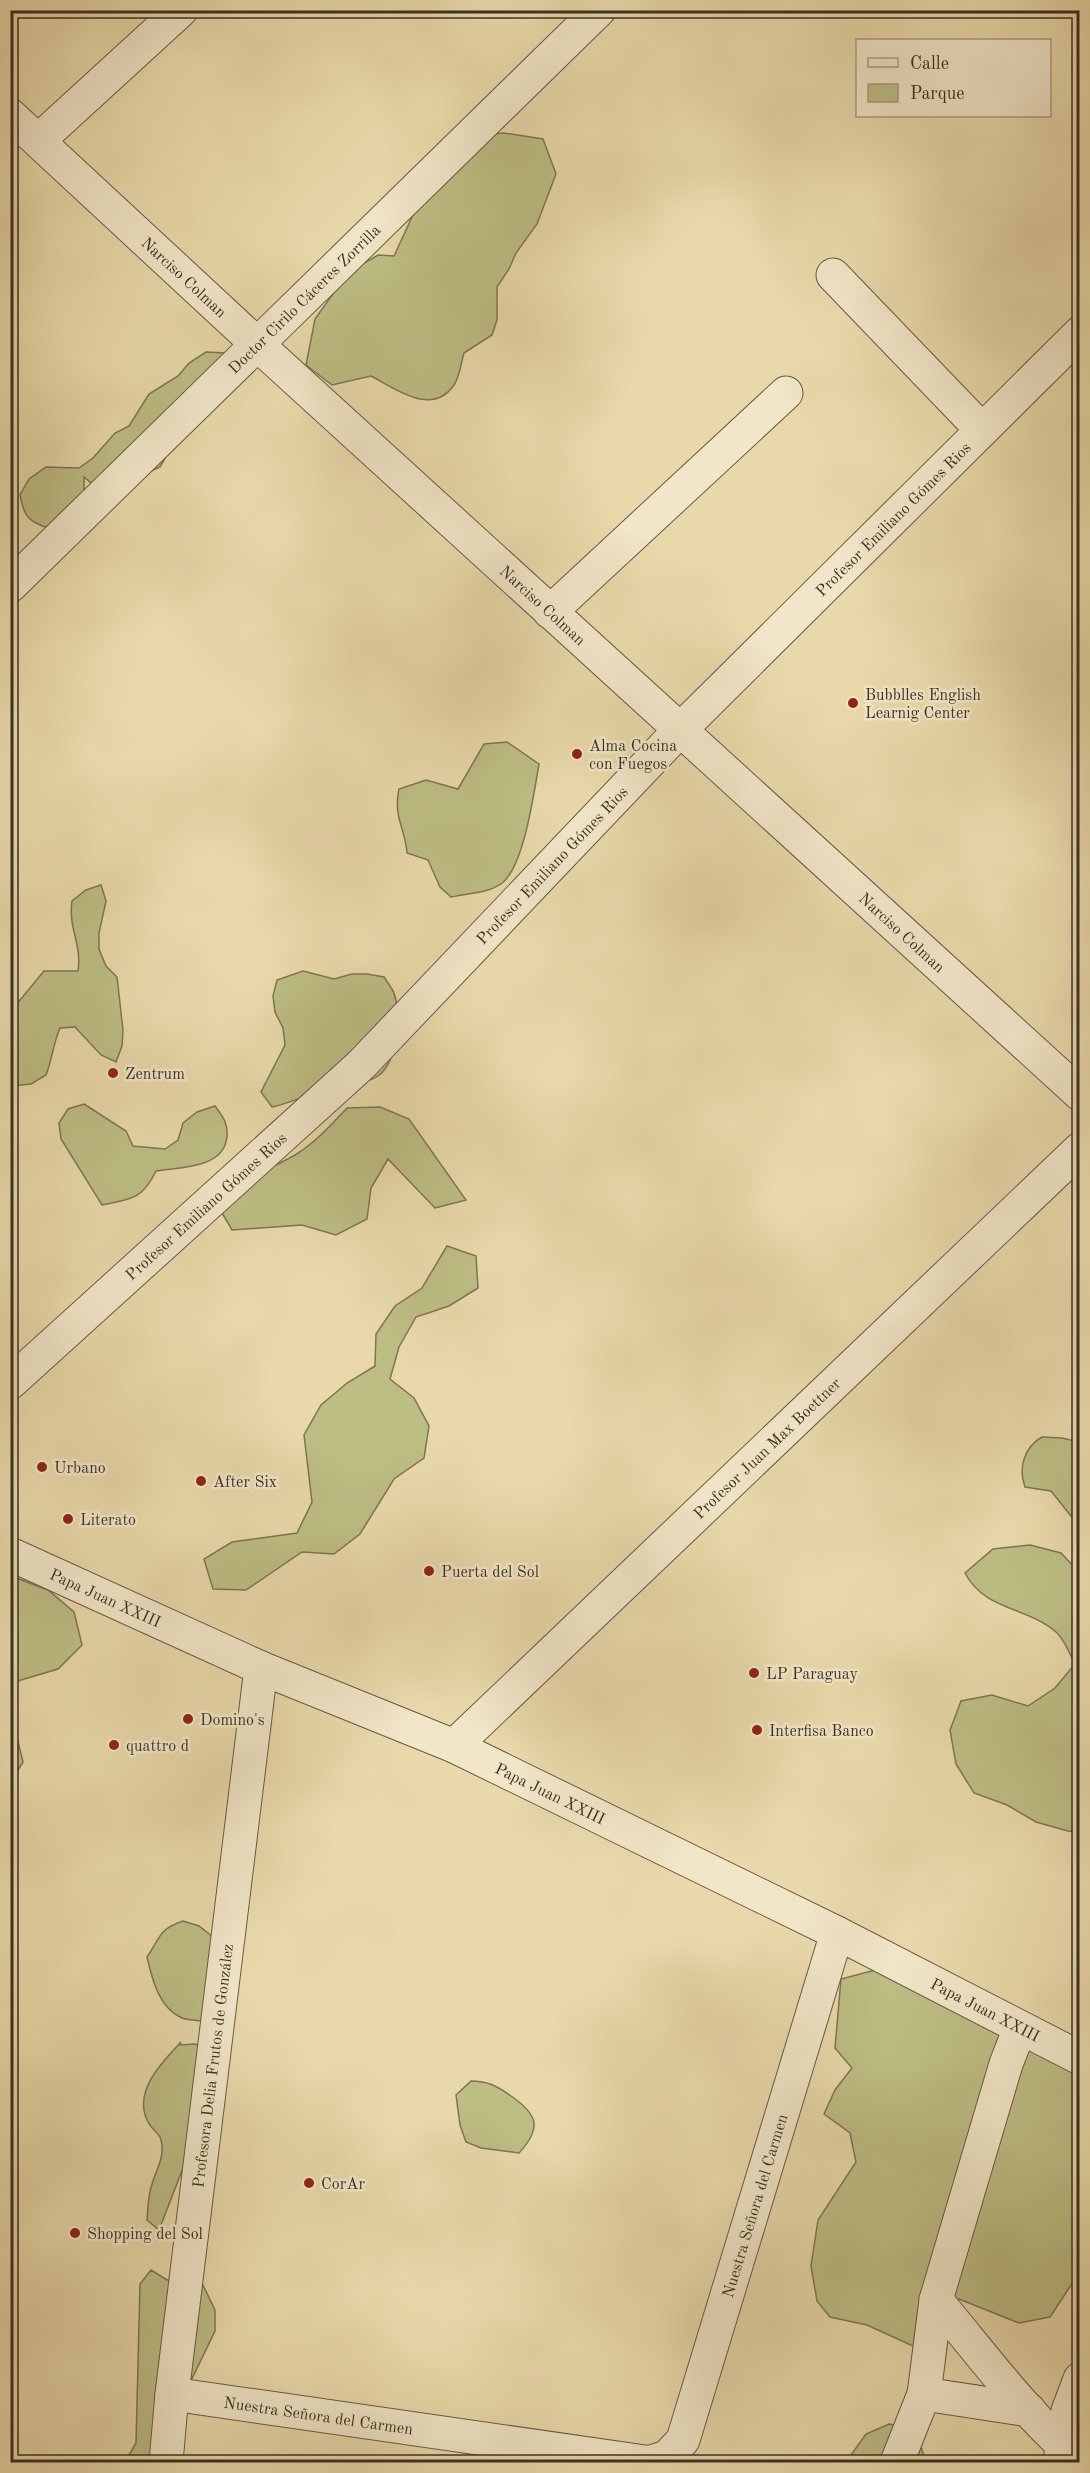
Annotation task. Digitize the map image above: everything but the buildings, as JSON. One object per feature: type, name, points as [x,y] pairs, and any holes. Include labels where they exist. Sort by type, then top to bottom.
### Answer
[{"type":"street","points":[[39,140],[181,10]]},
{"type":"street","name":"Doctor Cirilo Cáceres Zorrilla","points":[[10,586],[599,10]]},
{"type":"street","name":"Narciso Colman","points":[[10,115],[258,345],[1080,1094]]},
{"type":"street","points":[[833,275],[982,430]]},
{"type":"street","name":"Profesor Emiliano Gómes Rios","points":[[10,1383],[361,1065],[680,730],[1080,333]]},
{"type":"street","points":[[550,612],[786,393]]},
{"type":"street","name":"Profesor Juan Max Boettner","points":[[454,1746],[1080,1149]]},
{"type":"street","name":"Papa Juan XXIII","points":[[10,1554],[261,1668],[454,1746],[837,1933],[1080,2058]]},
{"type":"street","name":"Profesora Delia Frutos de González","points":[[166,2463],[172,2394],[261,1668]]},
{"type":"street","name":"Nuestra Señora del Carmen","points":[[651,2463],[667,2457],[683,2440],[837,1933]]},
{"type":"street","points":[[897,2463],[924,2394],[936,2300],[1006,2064],[1020,2028]]},
{"type":"street","points":[[936,2300],[1067,2456]]},
{"type":"street","points":[[1067,2456],[1068,2411],[1080,2379]]},
{"type":"street","name":"Nuestra Señora del Carmen","points":[[172,2394],[645,2463]]},
{"type":"street","points":[[924,2394],[1029,2410]]},
{"type":"green space","points":[[504,133],[543,139],[556,174],[537,224],[516,253],[497,287],[497,320],[492,335],[464,353],[454,385],[445,394],[435,399],[425,400],[402,393],[371,376],[332,385],[306,365],[315,319],[345,277],[378,255],[394,256],[412,217],[469,136]]},
{"type":"green space","points":[[206,352],[227,353],[160,467],[113,489],[97,488],[84,477],[84,510],[54,530],[34,522],[26,515],[20,495],[29,479],[46,467],[79,468],[93,458],[115,433],[129,426],[149,394],[178,376],[189,363]]},
{"type":"green space","points":[[507,742],[539,764],[522,846],[509,875],[501,884],[483,891],[451,897],[440,887],[428,860],[407,853],[397,808],[399,789],[426,780],[458,789],[484,744]]},
{"type":"green space","points":[[101,885],[106,901],[99,933],[99,949],[106,966],[117,977],[123,1030],[122,1046],[116,1062],[101,1055],[75,1027],[60,1028],[46,1075],[31,1084],[11,1086],[11,1011],[44,971],[78,971],[78,952],[71,911],[72,901],[86,890]]},
{"type":"green space","points":[[303,971],[334,979],[352,974],[384,977],[393,991],[396,1002],[397,1025],[394,1049],[385,1069],[372,1079],[329,1088],[272,1107],[261,1092],[285,1045],[283,1028],[275,1012],[273,996],[277,980]]},
{"type":"green space","points":[[84,1104],[126,1131],[133,1146],[165,1149],[178,1140],[183,1123],[197,1112],[215,1106],[226,1124],[227,1136],[224,1147],[210,1161],[188,1167],[156,1171],[146,1188],[135,1197],[102,1205],[61,1139],[59,1123],[68,1109]]},
{"type":"green space","points":[[380,1107],[409,1119],[466,1200],[435,1208],[388,1159],[371,1188],[367,1219],[336,1235],[302,1225],[232,1230],[215,1201],[244,1180],[302,1150],[347,1108]]},
{"type":"green space","points":[[447,1246],[476,1256],[478,1288],[449,1306],[416,1317],[399,1347],[390,1379],[414,1398],[429,1426],[424,1458],[394,1479],[360,1534],[334,1554],[302,1552],[246,1590],[213,1589],[204,1559],[232,1542],[297,1533],[312,1502],[304,1435],[321,1405],[347,1383],[375,1366],[376,1334],[395,1306],[422,1288]]},
{"type":"green space","points":[[1042,1437],[1079,1442],[1079,1526],[1051,1491],[1025,1487],[1022,1473],[1024,1459],[1031,1446]]},
{"type":"green space","points":[[1030,1545],[1061,1553],[1079,1572],[1079,1832],[1036,1822],[1007,1805],[974,1793],[956,1764],[950,1730],[961,1701],[992,1695],[1028,1706],[1055,1688],[1075,1664],[1056,1632],[1032,1617],[983,1595],[965,1573],[993,1549]]},
{"type":"green space","points":[[11,1576],[48,1590],[74,1612],[82,1645],[58,1669],[11,1683]]},
{"type":"green space","points":[[15,1729],[23,1762],[11,1781],[11,1730]]},
{"type":"green space","points":[[183,1921],[199,1926],[226,1947],[212,2009],[201,2021],[182,2018],[162,2000],[154,1983],[147,1957],[164,1931]]},
{"type":"green space","points":[[875,1970],[1079,2057],[1079,2273],[1050,2317],[1019,2323],[959,2299],[946,2325],[915,2347],[867,2325],[830,2317],[817,2301],[811,2266],[818,2220],[856,2162],[850,2133],[824,2114],[835,2090],[852,2068],[835,2048],[841,1979]]},
{"type":"green space","points":[[181,2042],[180,2045],[195,2044],[211,2049],[211,2140],[183,2168],[159,2230],[147,2220],[150,2193],[161,2158],[162,2143],[148,2122],[144,2111],[144,2100],[151,2078]]},
{"type":"green space","points":[[471,2081],[487,2083],[501,2089],[527,2109],[531,2115],[534,2122],[532,2136],[519,2153],[481,2148],[466,2142],[460,2125],[456,2095]]},
{"type":"green space","points":[[151,2270],[167,2280],[200,2279],[215,2310],[215,2331],[187,2389],[178,2462],[125,2462],[136,2443],[140,2284]]},
{"type":"green space","points":[[889,2424],[915,2429],[926,2462],[846,2462],[866,2434]]},
{"type":"place","name":"Bubblles English Learnig Center","points":[[853,703]]},
{"type":"place","name":"Alma Cocina con Fuegos","points":[[577,754]]},
{"type":"place","name":"Zentrum","points":[[113,1073]]},
{"type":"place","name":"Urbano","points":[[42,1467]]},
{"type":"place","name":"After Six","points":[[201,1481]]},
{"type":"place","name":"Literato","points":[[68,1519]]},
{"type":"place","name":"Puerta del Sol","points":[[429,1571]]},
{"type":"place","name":"LP Paraguay","points":[[754,1673]]},
{"type":"place","name":"Domino's","points":[[188,1719]]},
{"type":"place","name":"Interfisa Banco","points":[[757,1730]]},
{"type":"place","name":"quattro d","points":[[114,1745]]},
{"type":"place","name":"CorAr","points":[[309,2183]]},
{"type":"place","name":"Shopping del Sol","points":[[75,2233]]}]
